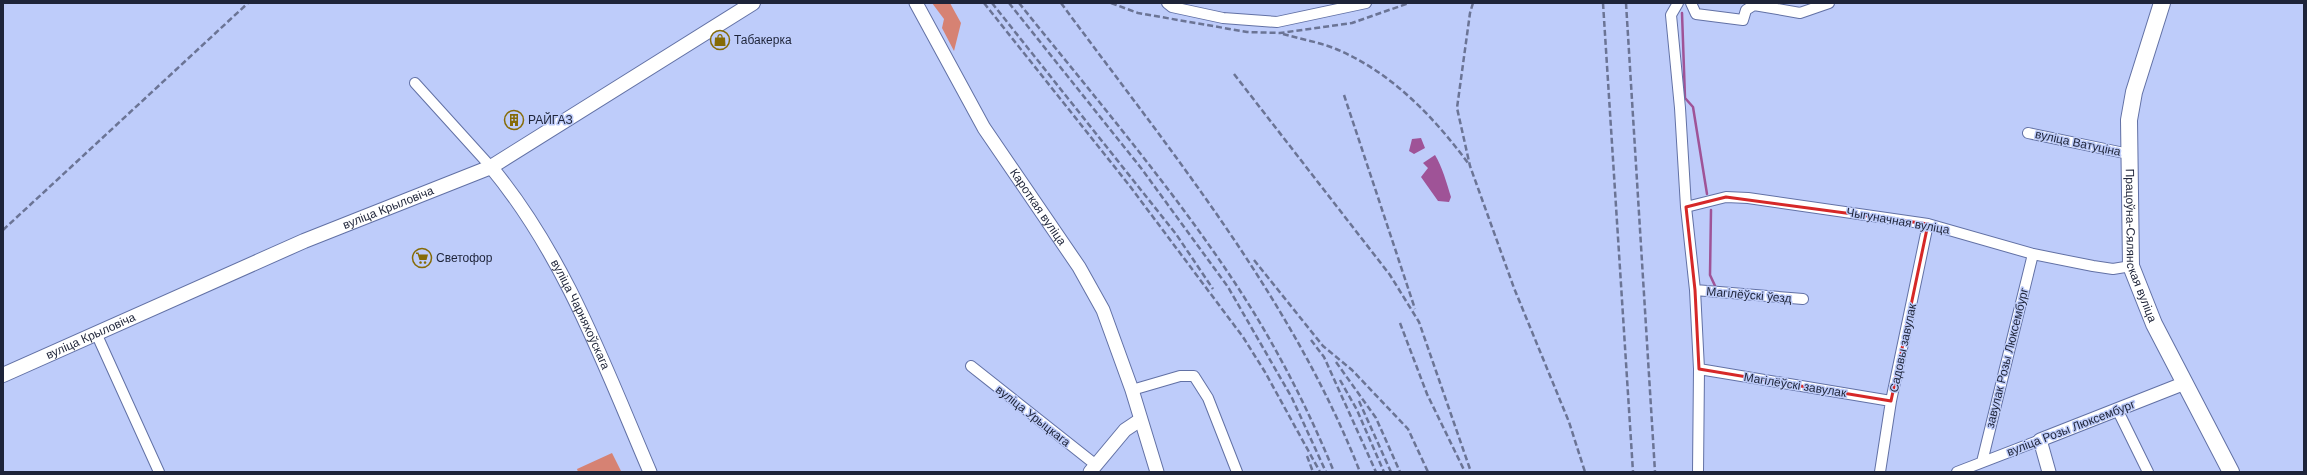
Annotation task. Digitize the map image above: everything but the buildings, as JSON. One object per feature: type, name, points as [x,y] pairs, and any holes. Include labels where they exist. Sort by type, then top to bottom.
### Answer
[{"type":"main road","name":"вуліца Крыловіча","points":[[3,375],[304,241],[491,167],[753,3]]},
{"type":"main road","name":"Працоўна-Сялянская вуліца","points":[[2162,3],[2134,92],[2129,120],[2131,266],[2154,324],[2231,472]]},
{"type":"street","name":"Кароткая вуліца","points":[[916,3],[984,128],[1092,289],[1111,331],[1132,390],[1157,472]]},
{"type":"street","points":[[1167,3],[1172,7],[1223,18],[1277,22],[1366,3]]},
{"type":"street","points":[[1678,3],[1671,15],[1680,108],[1686,207],[1695,290],[1699,369],[1698,472]]},
{"type":"street","points":[[1691,3],[1696,14],[1743,20],[1746,10],[1754,6],[1800,13],[1829,3]]},
{"type":"street","points":[[415,83],[491,167]]},
{"type":"street","name":"вуліца Ватуціна","points":[[2028,133],[2129,154]]},
{"type":"street","name":"вуліца Чарняхоўскага","points":[[491,167],[551,252],[591,335],[650,472]]},
{"type":"street","name":"Чыгуначная вуліца","points":[[1686,207],[1726,197],[1748,198],[1928,224],[2033,254],[2113,269],[2131,266]]},
{"type":"street","name":"Садовы завулак","points":[[1880,472],[1892,401],[1928,224]]},
{"type":"street","name":"завулак Розы Люксембург","points":[[1982,462],[2033,254]]},
{"type":"street","name":"Магілёўскі ўезд","points":[[1695,290],[1803,299]]},
{"type":"street","points":[[96,333],[158,472]]},
{"type":"street","name":"вуліца Урыцкага","points":[[971,366],[1093,468]]},
{"type":"street","name":"Магілёўскі завулак","points":[[1699,369],[1892,401]]},
{"type":"street","points":[[1132,390],[1180,376],[1194,376],[1208,398],[1237,472]]},
{"type":"street","name":"вуліца Розы Люксембург","points":[[1957,472],[2118,411],[2185,383]]},
{"type":"street","points":[[2118,411],[2148,472]]},
{"type":"street","points":[[1093,468],[1125,430],[1140,420]]},
{"type":"street","points":[[2040,440],[2049,472]]},
{"type":"highlighted area","points":[[1726,197],[1748,198],[1928,224],[1891,401],[1699,369],[1695,290],[1686,207]]},
{"type":"shaded area","points":[[932,3],[950,3],[961,23],[954,51],[942,28],[944,19]]},
{"type":"shaded area","points":[[1421,138],[1425,148],[1414,154],[1409,151],[1412,139]]},
{"type":"shaded area","points":[[1435,155],[1438,159],[1451,197],[1449,202],[1438,201],[1421,177],[1428,168],[1423,163]]},
{"type":"shaded area","points":[[612,453],[621,471],[578,472],[577,469]]},
{"type":"waterway","points":[[1682,13],[1685,98],[1693,107],[1707,194]]},
{"type":"waterway","points":[[1711,210],[1710,275],[1716,288]]},
{"type":"railway","points":[[3,230],[248,3]]},
{"type":"railway","points":[[984,3],[1129,185],[1243,337],[1265,372],[1320,472]]},
{"type":"railway","points":[[992,3],[1176,234],[1213,289]]},
{"type":"railway","points":[[1009,3],[1141,168],[1228,287],[1292,398],[1326,472]]},
{"type":"railway","points":[[1019,3],[1157,175],[1235,283],[1263,328],[1289,375],[1313,423],[1334,472]]},
{"type":"railway","points":[[1061,3],[1186,171],[1265,286],[1300,346],[1332,408],[1360,472]]},
{"type":"railway","points":[[1111,3],[1138,13],[1247,32],[1280,33],[1352,23],[1409,3]]},
{"type":"railway","points":[[1473,3],[1470,13],[1457,108],[1470,166],[1514,288],[1569,422],[1585,472]]},
{"type":"railway","points":[[1603,3],[1633,472]]},
{"type":"railway","points":[[1626,3],[1655,472]]},
{"type":"railway","points":[[1283,34],[1316,42],[1336,49],[1375,70],[1410,97],[1455,146],[1468,163]]},
{"type":"railway","points":[[1234,74],[1390,275],[1419,322],[1471,472]]},
{"type":"railway","points":[[1344,95],[1415,309]]},
{"type":"railway","points":[[1254,260],[1323,346],[1352,370],[1408,429],[1428,472]]},
{"type":"railway","points":[[1400,323],[1427,394],[1465,472]]},
{"type":"railway","points":[[1311,340],[1324,357],[1376,472]]},
{"type":"railway","points":[[1336,362],[1376,418],[1400,472]]},
{"type":"railway","points":[[1340,380],[1357,410],[1384,472]]},
{"type":"railway","points":[[1359,401],[1391,472]]},
{"type":"railway","points":[[1307,456],[1313,472]]},
{"type":"place","name":"Табакерка","points":[[720,40]]},
{"type":"place","name":"РАЙГАЗ","points":[[514,120]]},
{"type":"place","name":"Светофор","points":[[422,258]]}]
